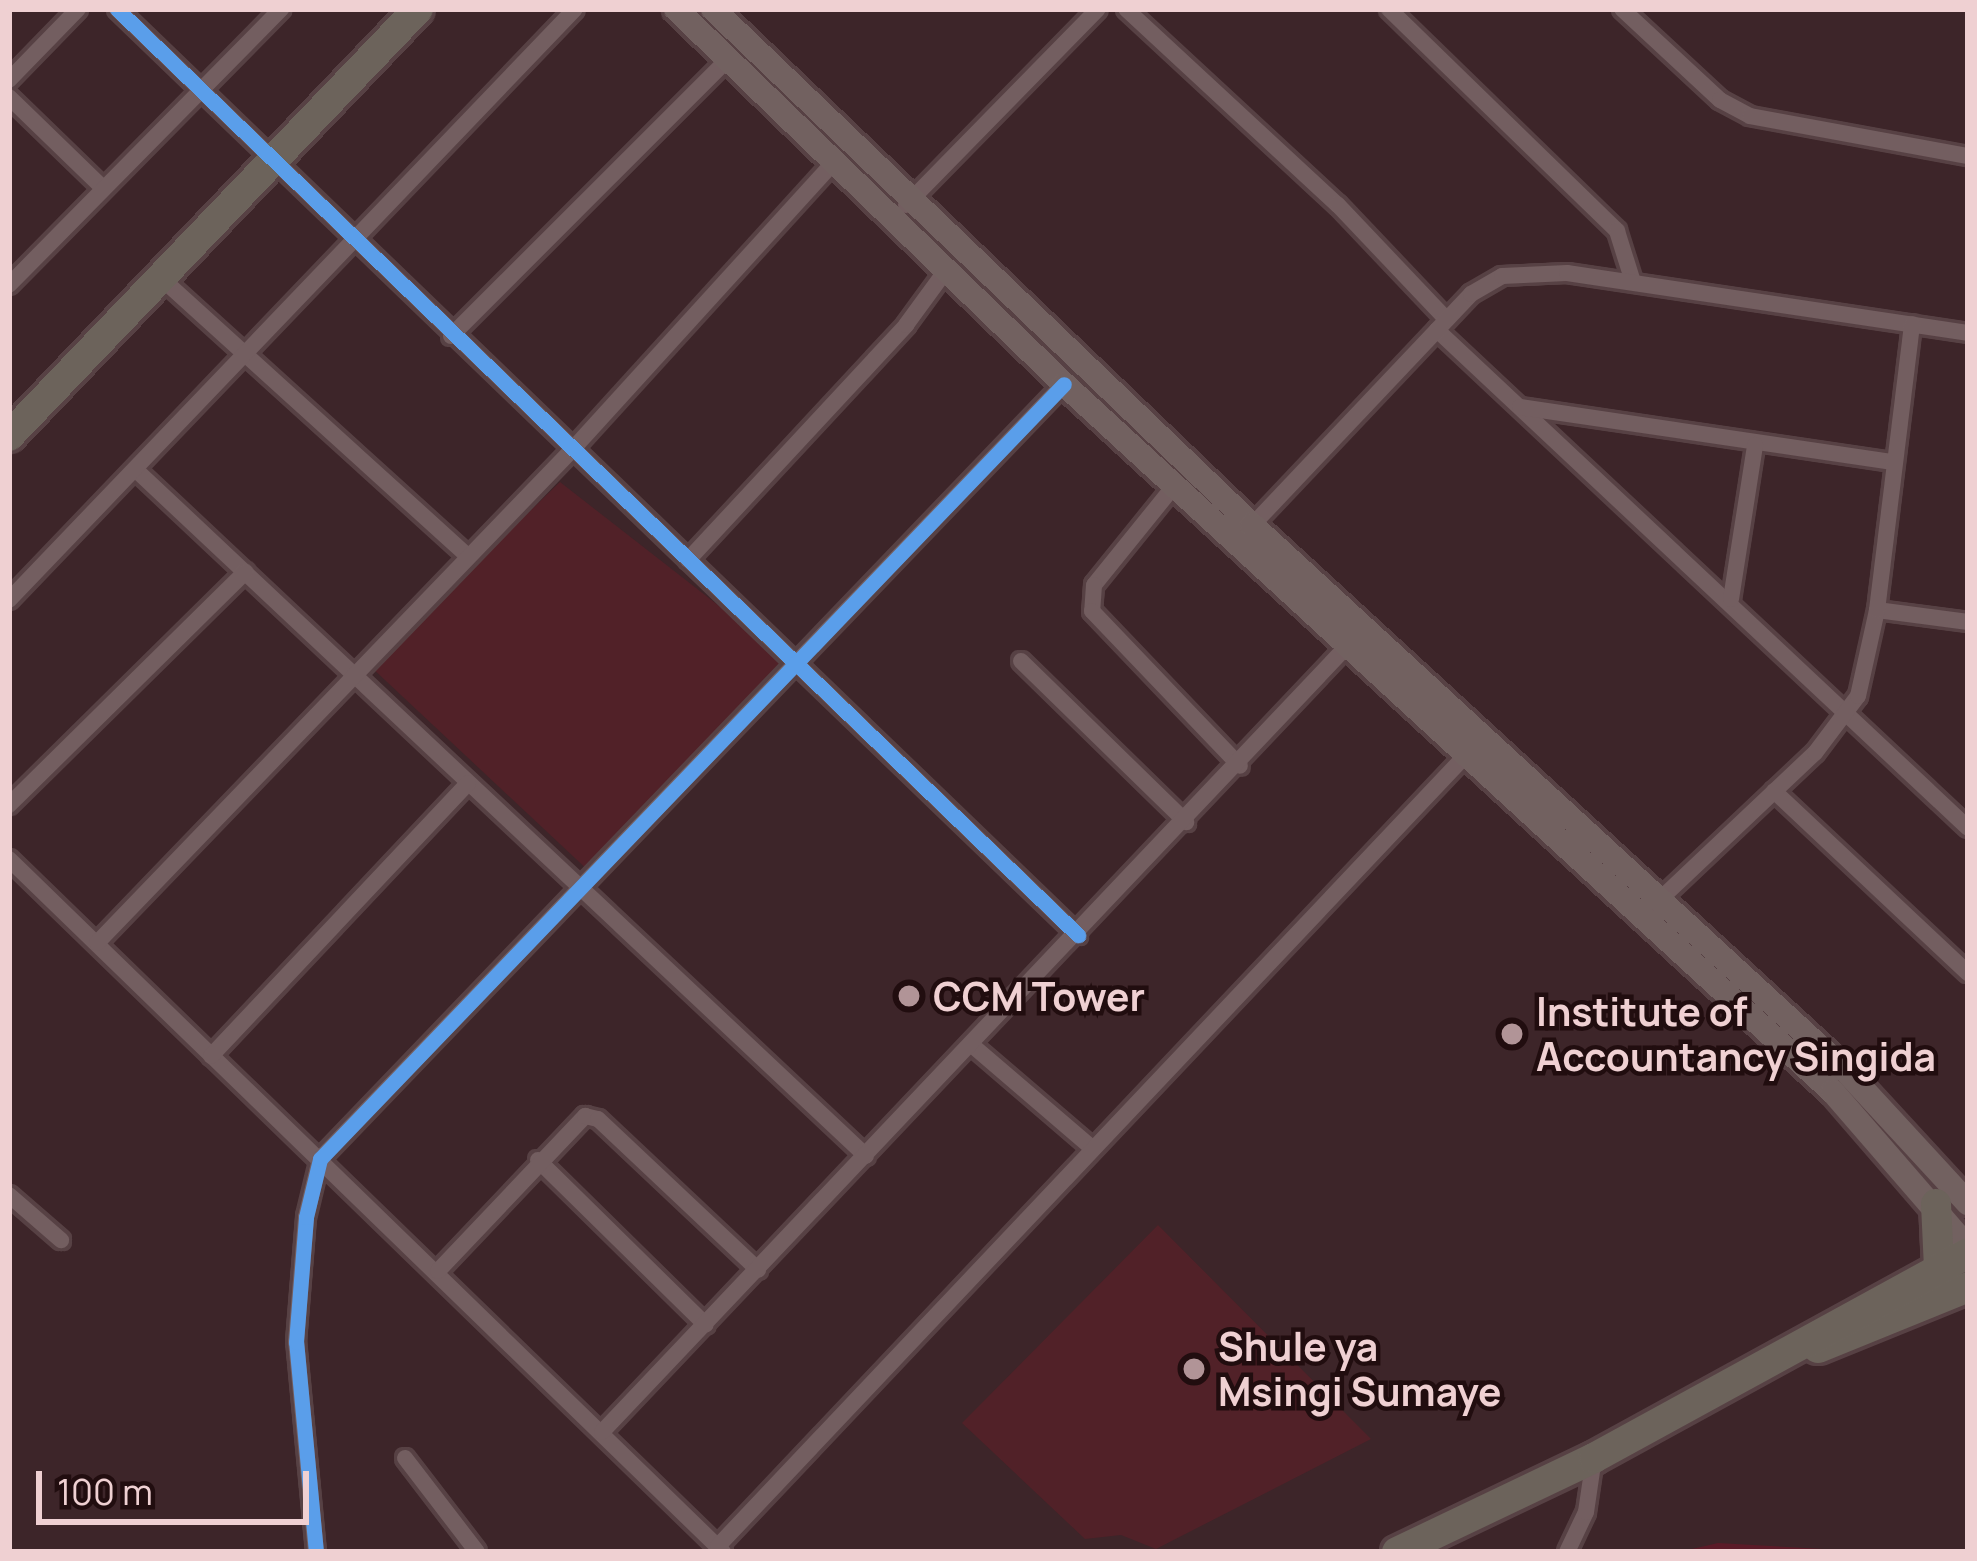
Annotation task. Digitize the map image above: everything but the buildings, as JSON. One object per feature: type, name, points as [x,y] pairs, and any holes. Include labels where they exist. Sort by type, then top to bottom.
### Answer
[{"type":"highway","points":[[9,436],[418,9]]},
{"type":"highway","points":[[1936,1204],[1939,1268]]},
{"type":"highway","points":[[1397,1552],[1594,1458],[1772,1364],[1968,1250]]},
{"type":"highway","points":[[1772,1364],[1968,1287]]},
{"type":"main road","points":[[676,9],[836,160],[904,208],[947,269],[1064,384],[1174,486],[1244,534],[1347,646],[1466,755],[1846,1071],[1968,1203]]},
{"type":"main road","points":[[713,9],[904,208],[1244,534],[1652,907],[1833,1092],[1936,1204],[1968,1250]]},
{"type":"street","points":[[9,80],[78,9]]},
{"type":"street","points":[[117,9],[354,244],[1078,935]]},
{"type":"street","points":[[9,285],[281,9]]},
{"type":"street","points":[[9,600],[575,9]]},
{"type":"street","points":[[904,208],[1098,9]]},
{"type":"street","points":[[1126,9],[1338,205],[1518,407],[1731,599],[1847,720],[1968,828]]},
{"type":"street","points":[[1389,9],[1617,231],[1633,282]]},
{"type":"street","points":[[1622,9],[1720,100],[1750,116],[1968,156]]},
{"type":"street","points":[[452,336],[728,59]]},
{"type":"street","points":[[9,97],[102,187]]},
{"type":"street","points":[[97,943],[572,450],[836,160]]},
{"type":"street","points":[[688,560],[906,325],[947,269]]},
{"type":"street","points":[[1244,534],[1442,324],[1502,275],[1535,270],[1633,282],[1968,333]]},
{"type":"street","points":[[160,278],[246,350],[467,556]]},
{"type":"street","points":[[1652,907],[1847,720],[1877,610],[1912,325]]},
{"type":"street","points":[[316,1552],[296,1342],[306,1217],[320,1159],[1064,384]]},
{"type":"street","points":[[1518,407],[1893,462]]},
{"type":"street","points":[[1731,599],[1755,445]]},
{"type":"street","points":[[135,469],[866,1156]]},
{"type":"street","points":[[1174,486],[1094,585],[1092,611],[1240,766]]},
{"type":"street","points":[[9,805],[245,572]]},
{"type":"street","points":[[1877,610],[1968,622]]},
{"type":"street","points":[[602,1432],[1240,766],[1347,646]]},
{"type":"street","points":[[1021,661],[1186,822]]},
{"type":"street","points":[[9,859],[721,1549],[1091,1147],[1466,755]]},
{"type":"street","points":[[212,1056],[468,783]]},
{"type":"street","points":[[1774,791],[1968,973]]},
{"type":"street","points":[[1945,804],[1968,806]]},
{"type":"street","points":[[973,1046],[1091,1147]]},
{"type":"street","points":[[438,1270],[573,1123],[598,1119],[758,1270]]},
{"type":"street","points":[[538,1160],[706,1325]]},
{"type":"street","points":[[9,1195],[61,1240]]},
{"type":"street","points":[[405,1458],[477,1552]]},
{"type":"street","points":[[1567,1552],[1586,1512],[1594,1458]]},
{"type":"shaded area","points":[[560,482],[787,659],[592,874],[370,666]]},
{"type":"shaded area","points":[[1158,1225],[1371,1439],[1156,1549],[1121,1535],[1085,1539],[962,1423]]},
{"type":"shaded area","points":[[1718,1543],[1878,1552],[1679,1552]]},
{"type":"cycle path","points":[[117,9],[1078,935]]},
{"type":"cycle path","points":[[316,1552],[296,1342],[306,1217],[320,1159],[1064,384]]},
{"type":"place","name":"CCM Tower","points":[[909,996]]},
{"type":"place","name":"Institute of Accountancy Singida","points":[[1512,1034]]},
{"type":"place","name":"Shule ya Msingi Sumaye","points":[[1194,1369]]}]
